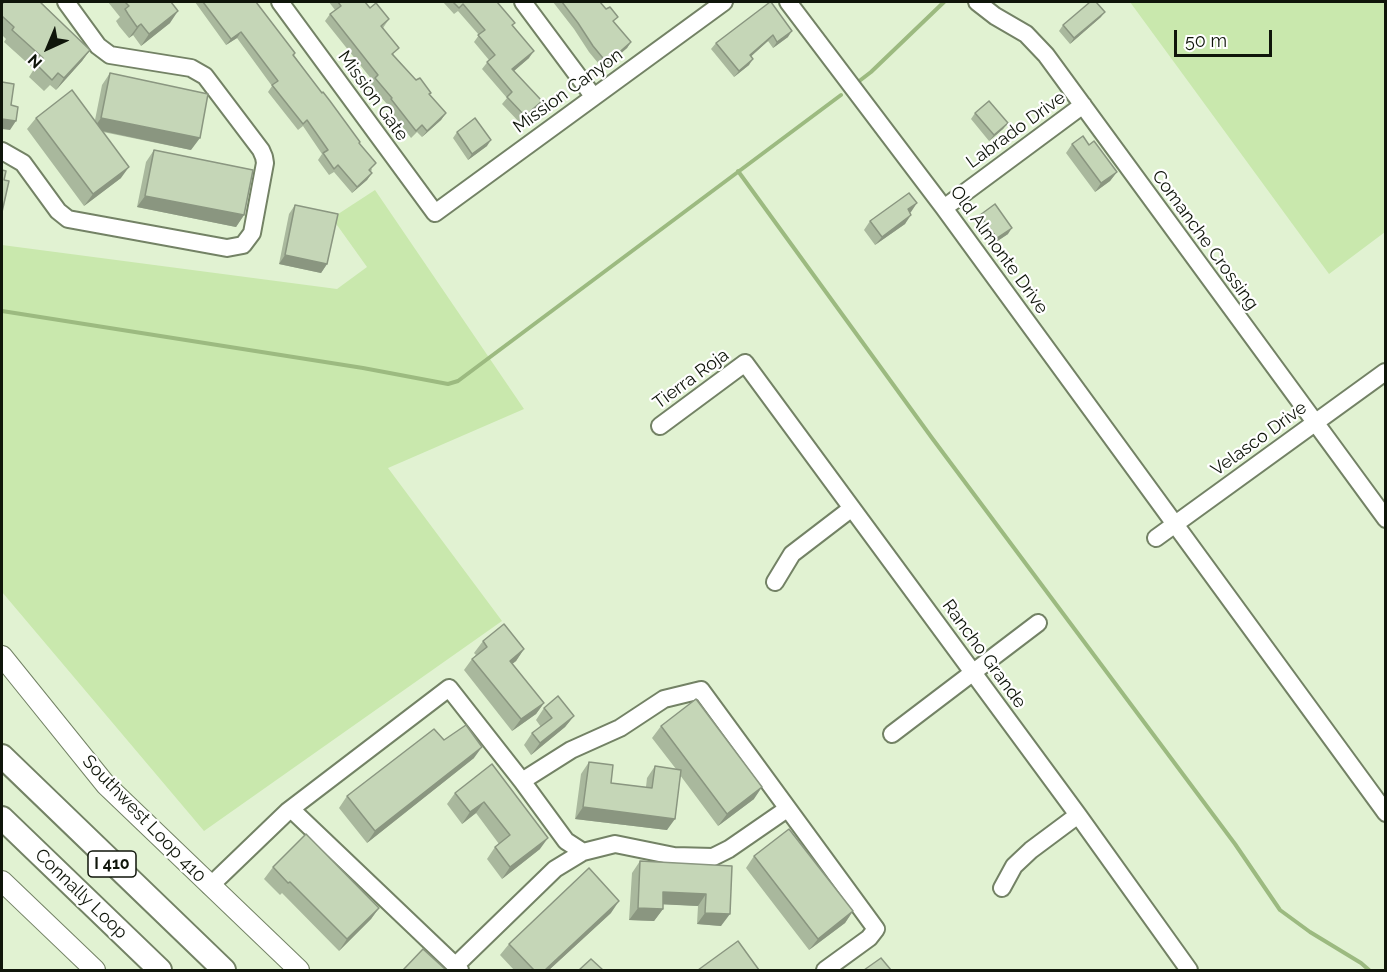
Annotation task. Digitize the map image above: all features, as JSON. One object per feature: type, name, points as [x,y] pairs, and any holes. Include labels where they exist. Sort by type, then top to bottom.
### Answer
[{"type":"highway","name":"I 410","points":[[2,756],[224,970]]},
{"type":"highway","name":"Connally Loop","points":[[2,818],[160,970]]},
{"type":"main road","name":"Southwest Loop 410","points":[[2,656],[106,785],[299,970]]},
{"type":"main road","points":[[2,881],[95,970]]},
{"type":"street","points":[[2,151],[23,163],[58,211],[68,219],[228,248],[243,245],[252,233],[265,163],[264,157],[205,76],[191,68],[110,55],[98,46],[66,2]]},
{"type":"street","name":"Mission Gate","points":[[280,2],[435,213]]},
{"type":"street","points":[[523,2],[593,96]]},
{"type":"street","name":"Mission Canyon","points":[[435,213],[724,2]]},
{"type":"street","name":"Old Almonte Drive","points":[[788,2],[944,208],[1386,813]]},
{"type":"street","name":"Comanche Crossing","points":[[977,2],[1034,40],[1386,519]]},
{"type":"street","name":"Labrado Drive","points":[[944,208],[1083,105]]},
{"type":"street","name":"Tierra Roja","points":[[660,426],[746,363]]},
{"type":"street","name":"Rancho Grande","points":[[746,363],[974,672],[1189,970]]},
{"type":"street","name":"Velasco Drive","points":[[1156,538],[1385,372]]},
{"type":"street","points":[[775,582],[792,554],[852,508]]},
{"type":"street","points":[[892,734],[1038,623]]},
{"type":"street","points":[[210,886],[291,808],[449,688],[566,841],[583,852]]},
{"type":"street","points":[[522,782],[571,750],[620,729],[664,699],[701,690],[876,929],[869,938],[825,970]]},
{"type":"street","points":[[291,808],[458,968],[555,869],[583,852],[615,844],[674,856],[713,857],[729,849],[787,809]]},
{"type":"street","points":[[1002,888],[1014,866],[1031,850],[1078,815]]},
{"type":"green space","points":[[1130,2],[1385,2],[1385,232],[1329,274]]},
{"type":"green space","points":[[375,190],[524,409],[388,468],[502,621],[204,831],[2,592],[2,245],[337,289],[367,267],[332,218]]},
{"type":"building","points":[[4,2],[42,2],[90,50],[64,78],[58,73],[52,80],[37,65],[43,58],[12,30],[14,27],[2,16]]},
{"type":"building","points":[[125,2],[171,2],[178,11],[149,34],[141,24],[137,27],[125,9],[129,6]]},
{"type":"building","points":[[203,2],[256,2],[295,53],[293,55],[376,163],[369,170],[372,173],[357,187],[338,165],[334,169],[323,153],[328,150],[307,120],[303,124],[272,85],[278,81],[241,32],[231,39]]},
{"type":"building","points":[[338,2],[365,2],[370,8],[376,3],[389,19],[381,26],[399,48],[392,54],[416,80],[420,78],[431,93],[429,94],[446,113],[427,131],[422,125],[416,131],[375,78],[378,75],[330,14],[341,6]]},
{"type":"building","points":[[453,2],[497,2],[515,23],[512,25],[534,51],[512,69],[542,101],[525,116],[507,97],[512,92],[487,62],[495,55],[478,35],[485,30],[463,4],[459,8]]},
{"type":"building","points":[[562,2],[600,2],[606,9],[610,7],[618,17],[613,21],[631,42],[607,63]]},
{"type":"building","points":[[770,2],[792,31],[777,42],[773,35],[750,55],[753,59],[739,71],[716,43]]},
{"type":"building","points":[[1090,2],[1096,2],[1105,12],[1074,38],[1063,25]]},
{"type":"building","points":[[110,73],[208,94],[200,138],[101,118]]},
{"type":"building","points":[[2,82],[14,84],[11,105],[18,107],[16,121],[2,119]]},
{"type":"building","points":[[72,90],[129,167],[93,194],[36,118]]},
{"type":"building","points":[[989,101],[1008,123],[994,135],[975,113]]},
{"type":"building","points":[[475,118],[491,140],[472,154],[457,132]]},
{"type":"building","points":[[1083,136],[1089,145],[1094,141],[1117,172],[1101,183],[1072,144]]},
{"type":"building","points":[[154,150],[253,170],[244,215],[145,196]]},
{"type":"building","points":[[2,170],[6,171],[4,180],[9,181],[2,212]]},
{"type":"building","points":[[909,193],[917,203],[908,209],[911,215],[882,237],[870,221]]},
{"type":"building","points":[[995,204],[1012,228],[997,238],[980,215]]},
{"type":"building","points":[[295,205],[338,214],[327,264],[285,255]]},
{"type":"building","points":[[504,624],[524,649],[510,661],[544,703],[521,719],[472,659],[487,647],[483,641]]},
{"type":"building","points":[[558,696],[574,716],[540,743],[532,733],[552,718],[544,708]]},
{"type":"building","points":[[696,699],[762,787],[727,814],[661,726]]},
{"type":"building","points":[[466,725],[482,747],[375,831],[347,796],[434,729],[444,740]]},
{"type":"building","points":[[589,762],[613,765],[611,783],[652,788],[655,766],[681,770],[675,819],[583,807]]},
{"type":"building","points":[[492,764],[548,838],[510,867],[495,847],[510,835],[484,802],[470,812],[455,793]]},
{"type":"building","points":[[789,829],[853,911],[818,939],[754,856]]},
{"type":"building","points":[[306,834],[379,908],[347,939],[273,867]]},
{"type":"building","points":[[640,861],[732,866],[730,914],[705,913],[706,894],[663,892],[663,909],[638,908]]},
{"type":"building","points":[[589,868],[619,901],[545,970],[534,970],[509,944]]},
{"type":"building","points":[[738,941],[759,970],[698,970]]},
{"type":"building","points":[[423,949],[446,970],[403,970]]},
{"type":"building","points":[[881,958],[891,970],[864,970]]},
{"type":"building","points":[[591,959],[603,970],[579,970]]},
{"type":"waterway","points":[[858,82],[944,2]]},
{"type":"waterway","points":[[2,311],[363,368],[448,384],[458,381],[841,95]]},
{"type":"waterway","points":[[738,171],[932,438],[1235,844],[1280,910],[1369,970]]}]
